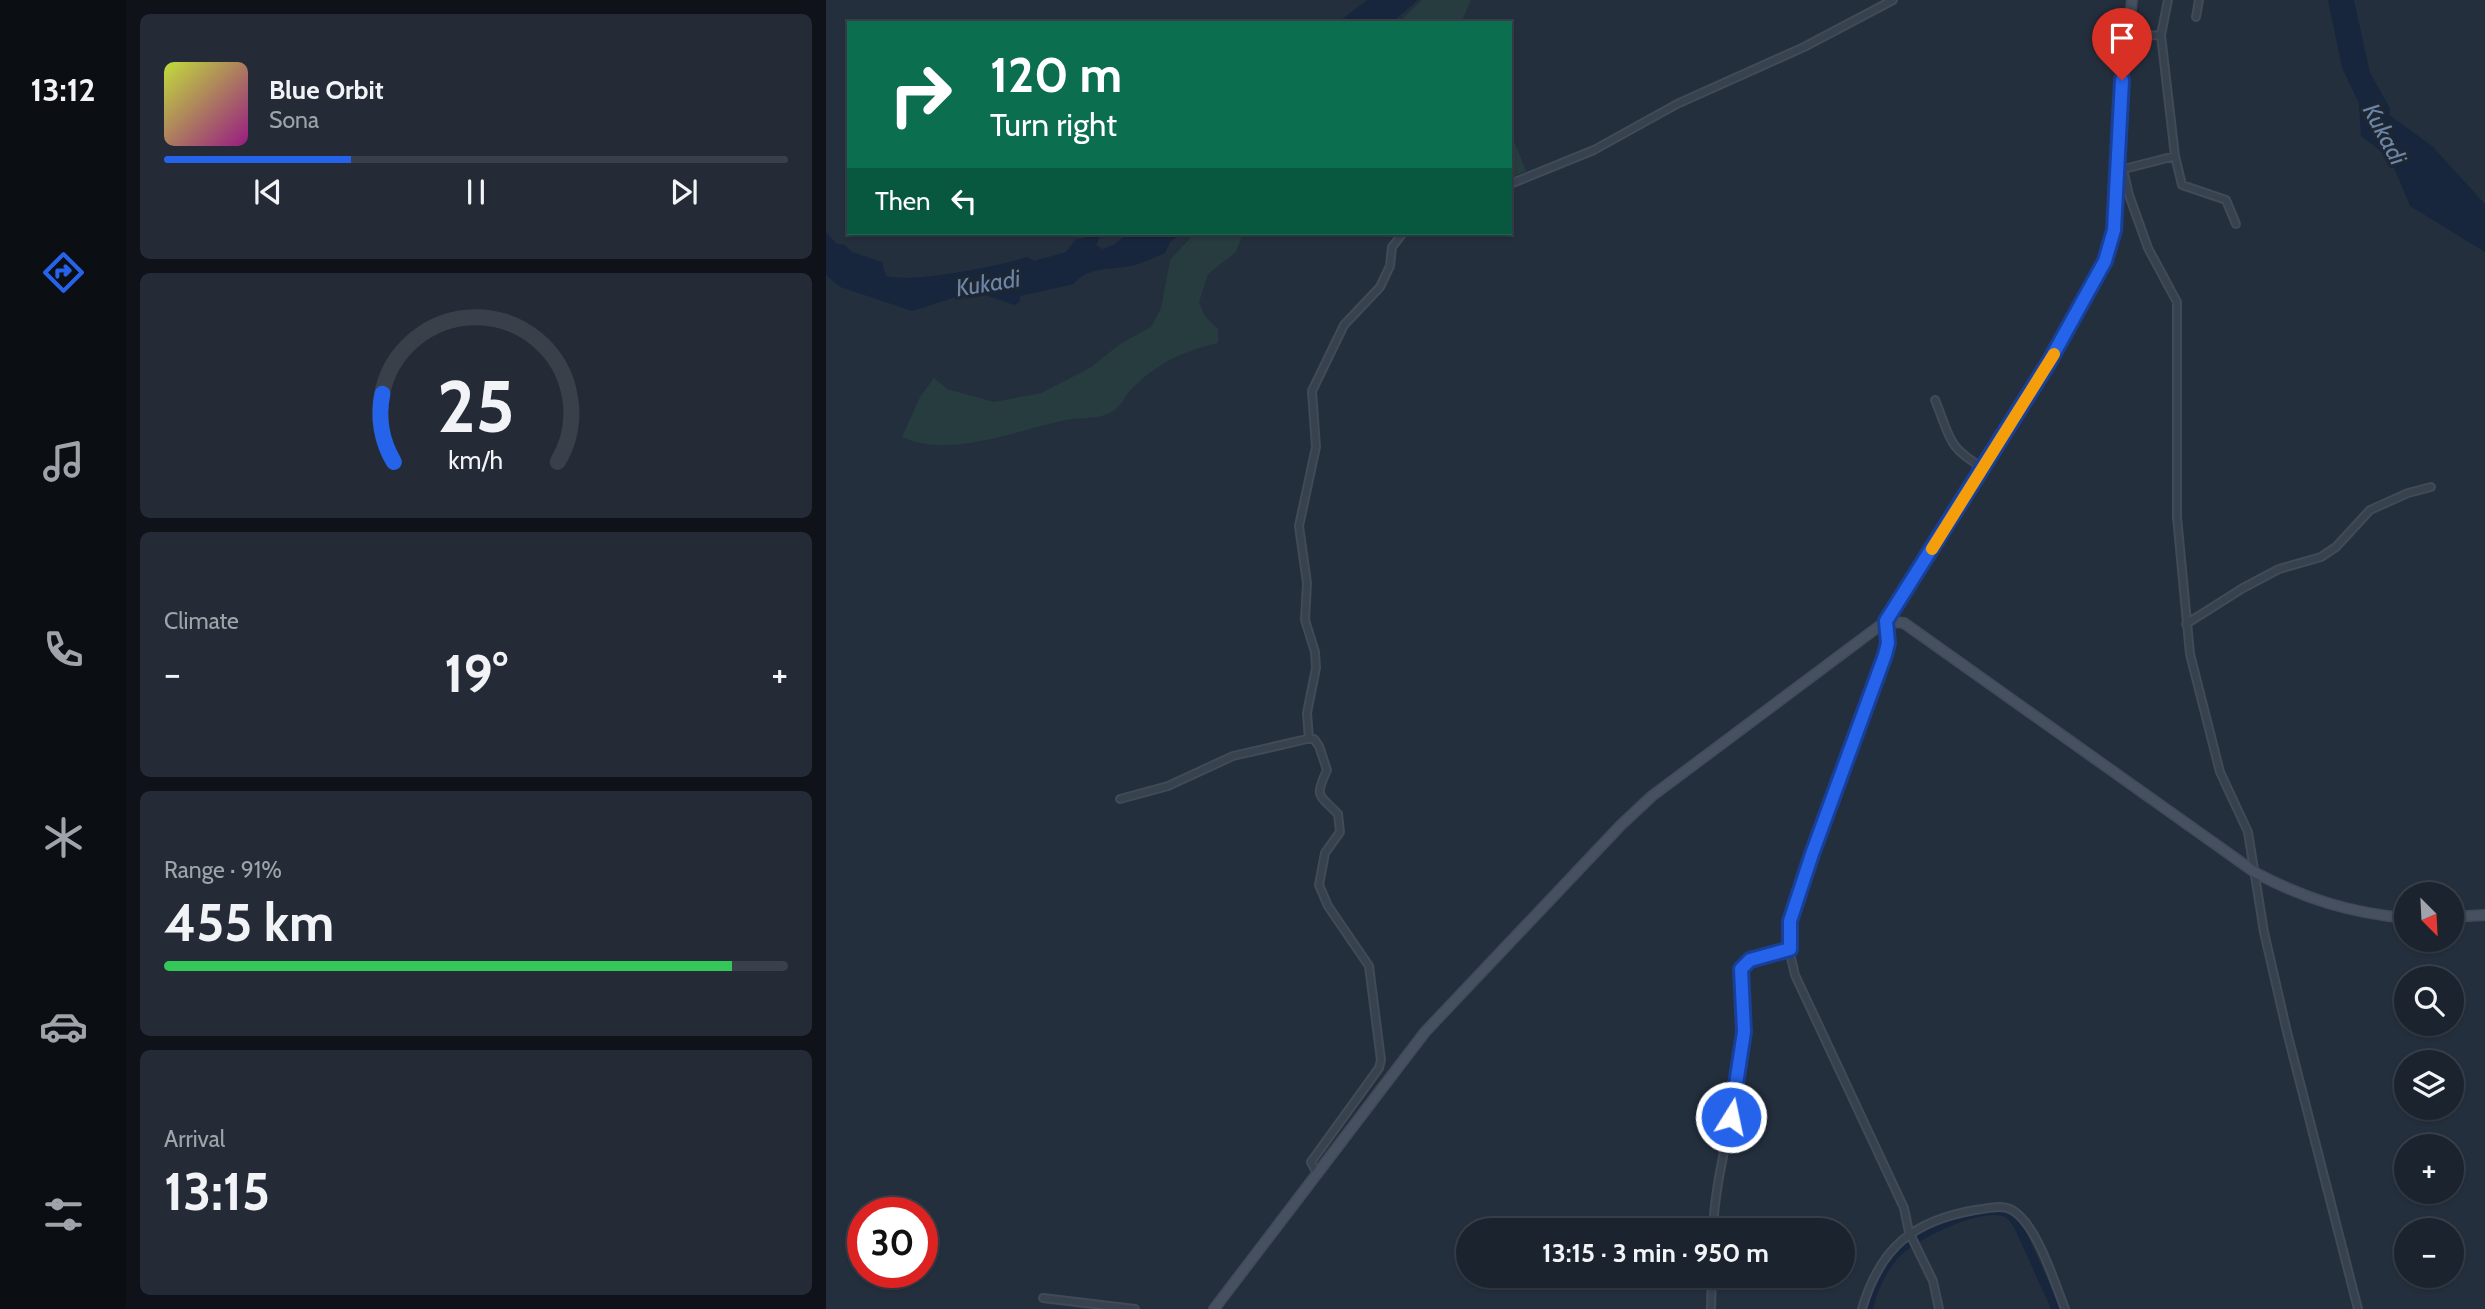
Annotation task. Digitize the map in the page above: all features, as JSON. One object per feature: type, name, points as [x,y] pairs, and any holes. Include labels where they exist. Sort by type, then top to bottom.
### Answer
[{"type":"main road","points":[[1214,1309],[1425,1032],[1639,807],[1886,621],[2049,362],[2105,261],[2114,230],[2121,170],[2118,126],[2132,0]]},
{"type":"main road","points":[[1886,621],[1904,623],[2256,873],[2292,892],[2328,905],[2364,914],[2394,917]]},
{"type":"main road","points":[[2464,916],[2485,915]]},
{"type":"street","points":[[1512,183],[1602,145],[1677,104],[1804,47],[1893,0]]},
{"type":"street","points":[[2168,0],[2161,35],[2175,156],[2182,185],[2226,200],[2236,224]]},
{"type":"street","points":[[2196,18],[2199,0]]},
{"type":"street","points":[[2127,37],[2161,35]]},
{"type":"street","points":[[2175,156],[2121,170],[2148,248],[2176,302],[2177,517],[2190,654],[2220,772],[2248,832],[2264,932],[2287,1032],[2358,1309]]},
{"type":"street","points":[[1309,739],[1307,713],[1316,668],[1315,652],[1305,620],[1307,583],[1299,526],[1316,447],[1316,425],[1311,397],[1344,325],[1380,287],[1390,266],[1392,247],[1401,235]]},
{"type":"street","points":[[1935,400],[1954,447],[1982,467]]},
{"type":"street","points":[[2186,624],[2279,569],[2321,556],[2336,547],[2370,510],[2408,493],[2431,487]]},
{"type":"street","points":[[1886,621],[1888,643],[1885,655],[1808,865],[1790,921],[1790,949],[1796,975],[1895,1186],[1910,1234],[1933,1282],[1939,1309]]},
{"type":"street","points":[[1120,799],[1168,786],[1233,755],[1309,739],[1317,741],[1327,770],[1318,789],[1319,796],[1339,820],[1337,839],[1325,853],[1319,885],[1328,906],[1369,965],[1381,1060],[1379,1068],[1347,1117],[1311,1162],[1317,1173]]},
{"type":"street","points":[[1714,1218],[1742,1043],[1741,969],[1750,960],[1790,949]]},
{"type":"street","points":[[1862,1309],[1875,1275],[1889,1252],[1910,1234],[1966,1212],[1995,1207],[2014,1211],[2030,1230],[2065,1309]]},
{"type":"street","points":[[1711,1309],[1712,1288]]},
{"type":"street","points":[[1043,1298],[1135,1309]]},
{"type":"green space","points":[[1422,0],[1471,0],[1462,21],[1400,21]]},
{"type":"green space","points":[[1512,136],[1526,171],[1512,177]]},
{"type":"green space","points":[[1193,235],[1242,235],[1236,252],[1208,274],[1199,302],[1204,315],[1218,329],[1218,343],[1193,350],[1160,366],[1128,393],[1116,409],[1102,416],[1066,420],[962,444],[921,443],[902,437],[920,397],[934,378],[947,389],[994,402],[1041,393],[1090,368],[1120,344],[1151,327],[1161,308],[1170,260]]},
{"type":"water","points":[[1367,0],[1418,0],[1393,21],[1340,21]]},
{"type":"water","name":"Kukadi","points":[[2328,0],[2354,0],[2370,73],[2390,108],[2389,115],[2432,146],[2485,204],[2485,252],[2410,206],[2394,168],[2383,153],[2361,136],[2359,103],[2342,68]]},
{"type":"water","name":"Kukadi","points":[[826,232],[837,244],[882,262],[886,276],[899,278],[956,272],[1027,257],[1034,261],[1066,252],[1075,240],[1094,235],[1101,235],[1096,245],[1102,249],[1114,245],[1126,235],[1179,235],[1170,242],[1165,253],[1150,260],[1126,267],[1094,271],[1074,284],[1020,296],[1020,302],[1014,305],[975,291],[912,311],[840,287],[826,275]]},
{"type":"waterway","points":[[1868,1309],[1881,1274],[1902,1248],[1930,1230],[1964,1216],[1996,1211],[2008,1214],[2018,1225],[2056,1309]]},
{"type":"slow traffic","points":[[1932,549],[2054,354]]},
{"type":"route","points":[[1731,1117],[1744,1032],[1741,969],[1750,960],[1790,949],[1790,921],[1885,655],[1888,643],[1886,621],[2049,362],[2105,261],[2114,230],[2122,80]]}]
